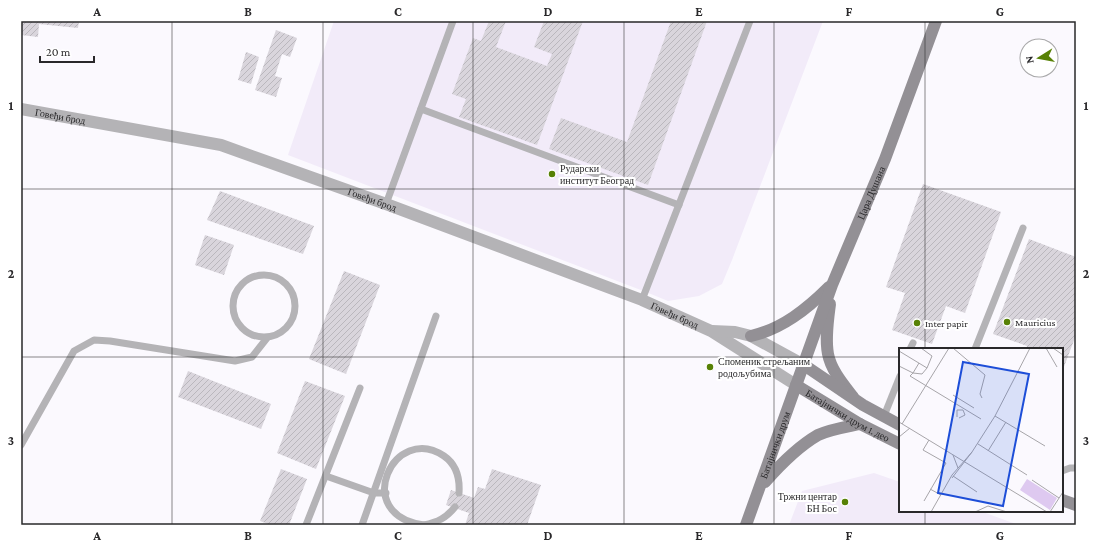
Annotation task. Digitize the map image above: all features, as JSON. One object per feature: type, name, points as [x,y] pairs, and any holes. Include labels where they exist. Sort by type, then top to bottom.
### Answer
[{"type":"main road","name":"Цара Душана","points":[[804,365],[832,285],[885,159],[936,21]]},
{"type":"main road","points":[[751,336],[764,333],[781,325],[809,306],[832,285]]},
{"type":"main road","points":[[832,285],[826,341],[828,355],[833,367],[853,397]]},
{"type":"main road","name":"Батајнички друм","points":[[746,525],[760,490],[804,365]]},
{"type":"main road","name":"Батајнички друм 1. део","points":[[804,365],[899,424]]},
{"type":"main road","name":"Батајнички друм 1. део","points":[[796,385],[860,424],[899,444]]},
{"type":"main road","points":[[760,490],[774,471],[802,446],[818,435],[832,430],[860,424]]},
{"type":"main road","points":[[1063,500],[1076,505]]},
{"type":"street","name":"Говеђи брод","points":[[21,109],[221,145],[386,204],[642,300],[711,331]]},
{"type":"street","points":[[711,331],[735,332],[751,336],[804,365]]},
{"type":"street","points":[[711,331],[796,385]]},
{"type":"lane","points":[[386,204],[454,21]]},
{"type":"lane","points":[[642,300],[750,21]]},
{"type":"lane","points":[[421,109],[679,205]]},
{"type":"lane","points":[[975,348],[1023,228]]},
{"type":"lane","points":[[21,445],[74,351],[94,340],[110,341],[220,360],[234,361],[252,357],[267,338],[277,335],[286,329],[293,320],[296,310],[295,299],[291,289],[284,281],[275,276],[264,274],[253,276],[244,282],[237,290],[233,299],[233,309],[235,318],[244,330],[257,337],[267,338]]},
{"type":"lane","points":[[362,525],[436,316]]},
{"type":"lane","points":[[884,416],[899,378]]},
{"type":"lane","points":[[306,525],[360,388]]},
{"type":"lane","points":[[455,508],[447,516],[436,522],[424,525],[412,523],[400,518],[391,509],[386,498],[385,485],[387,473],[394,462],[403,454],[414,450],[427,449],[439,453],[449,460],[456,470],[460,482],[459,493]]},
{"type":"lane","points":[[1063,471],[1076,468]]},
{"type":"lane","points":[[326,476],[374,493],[386,493]]},
{"type":"shaded area","name":"Рударски институт Београд","points":[[334,21],[823,21],[722,284],[699,296],[668,301],[288,155]]},
{"type":"shaded area","name":"Тржни центар БН Бос","points":[[874,473],[899,482],[899,512],[983,512],[1019,525],[789,525],[802,491]]},
{"type":"building","points":[[22,21],[79,21],[78,28],[39,24],[38,37],[21,35]]},
{"type":"building","points":[[489,21],[506,21],[496,47],[547,66],[552,54],[534,47],[544,21],[583,21],[537,145],[459,117],[466,99],[452,94],[473,38],[481,41]]},
{"type":"building","points":[[671,21],[707,21],[648,185],[549,149],[561,118],[627,142]]},
{"type":"building","points":[[276,30],[297,38],[290,57],[282,54],[275,76],[282,78],[276,97],[255,90]]},
{"type":"building","points":[[246,52],[259,57],[251,84],[238,80]]},
{"type":"building","points":[[923,184],[1001,212],[965,313],[946,306],[932,344],[892,330],[905,293],[886,287]]},
{"type":"building","points":[[220,191],[314,226],[303,254],[207,220]]},
{"type":"building","points":[[205,235],[234,245],[224,275],[195,265]]},
{"type":"building","points":[[1029,239],[1076,257],[1076,335],[1063,369],[1063,348],[1026,348],[1027,346],[993,334]]},
{"type":"building","points":[[344,271],[380,285],[346,374],[309,359]]},
{"type":"building","points":[[188,371],[271,404],[261,429],[178,397]]},
{"type":"building","points":[[305,381],[345,396],[316,469],[277,453]]},
{"type":"building","points":[[281,469],[307,479],[289,525],[271,525],[260,521]]},
{"type":"building","points":[[492,469],[541,485],[527,525],[465,525],[469,513],[446,505],[451,490],[474,498],[478,487],[485,489]]},
{"type":"place","name":"Рударски институт Београд","points":[[552,174]]},
{"type":"place","name":"Mauricius","points":[[1007,322]]},
{"type":"place","name":"Inter papir","points":[[917,323]]},
{"type":"place","name":"Споменик стрељаним родољубима","points":[[710,367]]},
{"type":"place","name":"Тржни центар БН Бос","points":[[845,502]]}]
